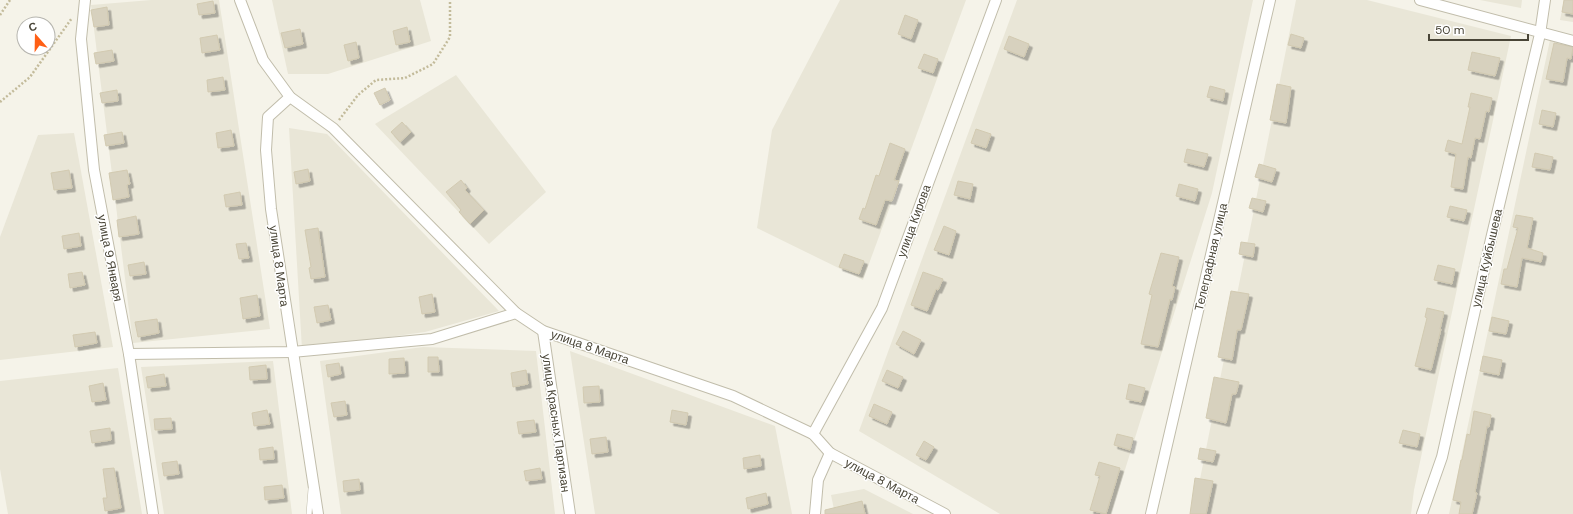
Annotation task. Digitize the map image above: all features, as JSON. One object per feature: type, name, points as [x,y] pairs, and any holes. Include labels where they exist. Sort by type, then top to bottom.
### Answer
[{"type":"street","name":"улица 9 Января","points":[[85,0],[81,38],[94,170],[129,354],[153,514]]},
{"type":"street","name":"улица 8 Марта","points":[[240,0],[263,60],[290,97],[333,128],[516,313],[543,331],[733,396],[813,434],[830,453],[945,514]]},
{"type":"street","name":"улица Кирова","points":[[813,434],[882,308],[996,0]]},
{"type":"street","name":"Телеграфная улица","points":[[1151,514],[1270,0]]},
{"type":"street","points":[[1420,0],[1540,34],[1573,41]]},
{"type":"street","name":"улица Куйбышева","points":[[1422,514],[1442,456],[1491,239],[1540,34],[1545,0]]},
{"type":"street","name":"улица 8 Марта","points":[[290,97],[268,117],[266,150],[271,209],[318,514]]},
{"type":"street","points":[[129,354],[292,352],[432,338],[516,313]]},
{"type":"street","name":"улица Красных Партизан","points":[[543,331],[570,514]]},
{"type":"street","points":[[814,514],[818,480],[830,453]]},
{"type":"lane","points":[[309,514],[312,480]]},
{"type":"path","points":[[0,14],[10,0]]},
{"type":"path","points":[[333,128],[358,96],[376,80],[405,78],[433,64],[450,36],[450,0]]},
{"type":"path","points":[[0,102],[30,77],[72,17]]},
{"type":"shaded area","points":[[151,0],[219,0],[270,329],[133,343],[91,5]]},
{"type":"shaded area","points":[[272,0],[420,0],[431,41],[328,74],[288,74]]},
{"type":"shaded area","points":[[840,0],[966,0],[863,280],[757,228],[772,130]]},
{"type":"shaded area","points":[[1017,0],[1253,0],[1212,193],[1111,514],[1000,514],[859,431]]},
{"type":"shaded area","points":[[1296,0],[1367,0],[1511,36],[1414,490],[1411,514],[1193,514]]},
{"type":"shaded area","points":[[1480,0],[1522,0],[1521,8]]},
{"type":"shaded area","points":[[1564,0],[1573,0],[1573,22],[1560,20]]},
{"type":"shaded area","points":[[1550,40],[1573,45],[1573,514],[1449,514]]},
{"type":"shaded area","points":[[456,75],[546,192],[489,244],[375,124]]},
{"type":"shaded area","points":[[289,128],[327,134],[499,311],[425,332],[302,349]]},
{"type":"shaded area","points":[[74,133],[113,347],[0,360],[0,237],[38,135]]},
{"type":"shaded area","points":[[423,347],[536,351],[555,514],[341,514],[320,361]]},
{"type":"shaded area","points":[[570,351],[775,426],[792,514],[595,514]]},
{"type":"shaded area","points":[[273,361],[292,514],[164,514],[141,367]]},
{"type":"shaded area","points":[[118,368],[142,514],[8,514],[0,469],[0,381]]},
{"type":"shaded area","points":[[864,489],[913,514],[835,514],[831,495]]},
{"type":"building","points":[[1564,0],[1573,0],[1573,14],[1562,12]]},
{"type":"building","points":[[213,1],[215,13],[199,15],[197,4]]},
{"type":"building","points":[[107,7],[109,25],[94,27],[91,10]]},
{"type":"building","points":[[905,15],[918,20],[911,39],[898,34]]},
{"type":"building","points":[[407,27],[410,42],[396,45],[393,31]]},
{"type":"building","points":[[300,29],[303,44],[285,48],[281,33]]},
{"type":"building","points":[[1291,34],[1304,38],[1301,48],[1288,45]]},
{"type":"building","points":[[217,35],[220,50],[202,53],[200,38]]},
{"type":"building","points":[[1009,36],[1029,44],[1024,57],[1004,49]]},
{"type":"building","points":[[356,42],[359,58],[348,61],[344,45]]},
{"type":"building","points":[[1554,43],[1573,47],[1571,59],[1567,58],[1563,82],[1546,79]]},
{"type":"building","points":[[112,50],[114,61],[96,64],[94,53]]},
{"type":"building","points":[[1472,52],[1500,58],[1495,76],[1468,70]]},
{"type":"building","points":[[924,54],[938,59],[933,73],[918,68]]},
{"type":"building","points":[[223,77],[225,90],[208,92],[207,80]]},
{"type":"building","points":[[1277,84],[1291,87],[1286,123],[1270,120]]},
{"type":"building","points":[[1210,86],[1225,90],[1223,101],[1207,97]]},
{"type":"building","points":[[385,88],[390,100],[380,105],[374,93]]},
{"type":"building","points":[[117,90],[118,101],[102,103],[100,93]]},
{"type":"building","points":[[1471,93],[1492,98],[1489,112],[1486,111],[1480,139],[1475,138],[1471,158],[1468,157],[1463,189],[1451,187],[1456,154],[1445,151],[1448,140],[1462,144],[1470,107],[1468,107]]},
{"type":"building","points":[[1542,110],[1556,113],[1553,127],[1539,124]]},
{"type":"building","points":[[402,122],[411,132],[400,142],[391,132]]},
{"type":"building","points":[[976,129],[991,134],[986,148],[971,143]]},
{"type":"building","points":[[231,130],[234,146],[218,148],[216,133]]},
{"type":"building","points":[[122,132],[124,143],[106,146],[104,135]]},
{"type":"building","points":[[890,143],[905,149],[894,180],[899,181],[892,201],[885,200],[876,225],[859,219],[863,208],[865,209],[876,175],[879,176]]},
{"type":"building","points":[[1187,149],[1208,154],[1204,167],[1184,162]]},
{"type":"building","points":[[1535,153],[1553,157],[1550,170],[1532,167]]},
{"type":"building","points":[[1259,164],[1276,169],[1272,182],[1255,177]]},
{"type":"building","points":[[308,169],[310,181],[296,184],[294,172]]},
{"type":"building","points":[[69,170],[72,188],[54,190],[51,173]]},
{"type":"building","points":[[127,170],[130,184],[127,185],[129,197],[113,200],[109,173]]},
{"type":"building","points":[[461,180],[467,188],[465,190],[484,210],[470,224],[459,212],[461,210],[446,192]]},
{"type":"building","points":[[958,181],[973,184],[970,199],[954,195]]},
{"type":"building","points":[[1179,184],[1198,189],[1195,201],[1176,196]]},
{"type":"building","points":[[240,192],[242,205],[226,207],[224,195]]},
{"type":"building","points":[[1252,198],[1266,201],[1263,212],[1249,208]]},
{"type":"building","points":[[1450,206],[1467,210],[1464,221],[1447,217]]},
{"type":"building","points":[[1516,215],[1533,218],[1527,248],[1543,253],[1541,262],[1522,258],[1517,287],[1501,284],[1504,269],[1507,269],[1518,228],[1513,227]]},
{"type":"building","points":[[136,216],[139,234],[119,237],[117,220]]},
{"type":"building","points":[[944,226],[956,231],[949,255],[934,250]]},
{"type":"building","points":[[318,228],[325,277],[311,279],[309,268],[311,267],[305,230]]},
{"type":"building","points":[[79,233],[81,246],[64,249],[62,236]]},
{"type":"building","points":[[1241,242],[1255,244],[1253,257],[1239,254]]},
{"type":"building","points":[[246,243],[249,258],[239,259],[236,244]]},
{"type":"building","points":[[1161,253],[1179,257],[1172,286],[1175,287],[1172,300],[1170,299],[1158,347],[1141,344],[1152,295],[1149,294]]},
{"type":"building","points":[[844,254],[864,261],[859,274],[839,267]]},
{"type":"building","points":[[144,262],[146,274],[130,276],[128,265]]},
{"type":"building","points":[[1438,265],[1455,269],[1452,284],[1434,280]]},
{"type":"building","points":[[82,272],[85,285],[70,288],[68,274]]},
{"type":"building","points":[[923,272],[943,279],[938,290],[936,289],[927,311],[911,305]]},
{"type":"building","points":[[1231,291],[1249,294],[1241,330],[1237,330],[1232,360],[1218,357]]},
{"type":"building","points":[[432,294],[435,312],[422,314],[419,297]]},
{"type":"building","points":[[257,295],[260,316],[243,319],[240,298]]},
{"type":"building","points":[[328,305],[331,320],[317,323],[314,307]]},
{"type":"building","points":[[1427,308],[1444,312],[1431,370],[1415,366],[1427,318],[1425,317]]},
{"type":"building","points":[[1492,317],[1509,321],[1506,334],[1489,331]]},
{"type":"building","points":[[157,319],[159,333],[138,337],[135,322]]},
{"type":"building","points":[[903,331],[921,340],[914,354],[896,344]]},
{"type":"building","points":[[95,332],[97,343],[75,347],[73,335]]},
{"type":"building","points":[[1483,356],[1502,360],[1499,375],[1480,371]]},
{"type":"building","points":[[428,357],[438,357],[439,372],[428,372]]},
{"type":"building","points":[[404,358],[405,373],[389,374],[389,359]]},
{"type":"building","points":[[339,363],[341,374],[328,377],[326,365]]},
{"type":"building","points":[[266,365],[267,379],[250,380],[249,367]]},
{"type":"building","points":[[526,370],[528,384],[513,387],[511,373]]},
{"type":"building","points":[[887,370],[903,377],[898,388],[882,381]]},
{"type":"building","points":[[164,374],[166,386],[148,388],[146,377]]},
{"type":"building","points":[[1214,377],[1239,382],[1236,394],[1232,394],[1226,423],[1206,418]]},
{"type":"building","points":[[103,383],[106,400],[92,402],[89,386]]},
{"type":"building","points":[[1129,384],[1145,388],[1141,402],[1126,399]]},
{"type":"building","points":[[599,386],[600,402],[584,403],[583,387]]},
{"type":"building","points":[[345,401],[347,415],[334,417],[331,403]]},
{"type":"building","points":[[874,404],[892,412],[887,424],[869,416]]},
{"type":"building","points":[[267,410],[270,424],[254,426],[252,413]]},
{"type":"building","points":[[672,410],[688,413],[686,425],[670,422]]},
{"type":"building","points":[[1474,411],[1491,415],[1489,427],[1487,426],[1475,492],[1477,493],[1472,514],[1459,514],[1461,502],[1453,500],[1467,434],[1470,435]]},
{"type":"building","points":[[171,418],[172,429],[155,430],[154,419]]},
{"type":"building","points":[[534,420],[536,432],[519,434],[517,422]]},
{"type":"building","points":[[110,428],[111,440],[92,443],[90,431]]},
{"type":"building","points":[[1403,430],[1420,434],[1417,447],[1399,443]]},
{"type":"building","points":[[1117,434],[1133,438],[1130,450],[1114,445]]},
{"type":"building","points":[[606,437],[608,452],[592,454],[590,439]]},
{"type":"building","points":[[924,441],[934,447],[926,460],[916,455]]},
{"type":"building","points":[[273,447],[274,459],[260,460],[259,449]]},
{"type":"building","points":[[1200,448],[1216,451],[1213,462],[1198,459]]},
{"type":"building","points":[[760,455],[761,466],[744,469],[743,458]]},
{"type":"building","points":[[177,461],[179,474],[164,476],[162,463]]},
{"type":"building","points":[[1099,462],[1120,468],[1106,514],[1090,510],[1100,476],[1095,475]]},
{"type":"building","points":[[114,468],[121,508],[105,511],[103,498],[107,498],[103,469]]},
{"type":"building","points":[[540,468],[542,479],[526,481],[524,471]]},
{"type":"building","points":[[1195,478],[1213,481],[1206,514],[1190,514]]},
{"type":"building","points":[[359,479],[360,490],[344,492],[343,481]]},
{"type":"building","points":[[282,485],[284,498],[265,500],[264,487]]},
{"type":"building","points":[[766,493],[768,504],[748,509],[746,498]]},
{"type":"building","points":[[862,501],[865,514],[825,514],[825,510]]}]
